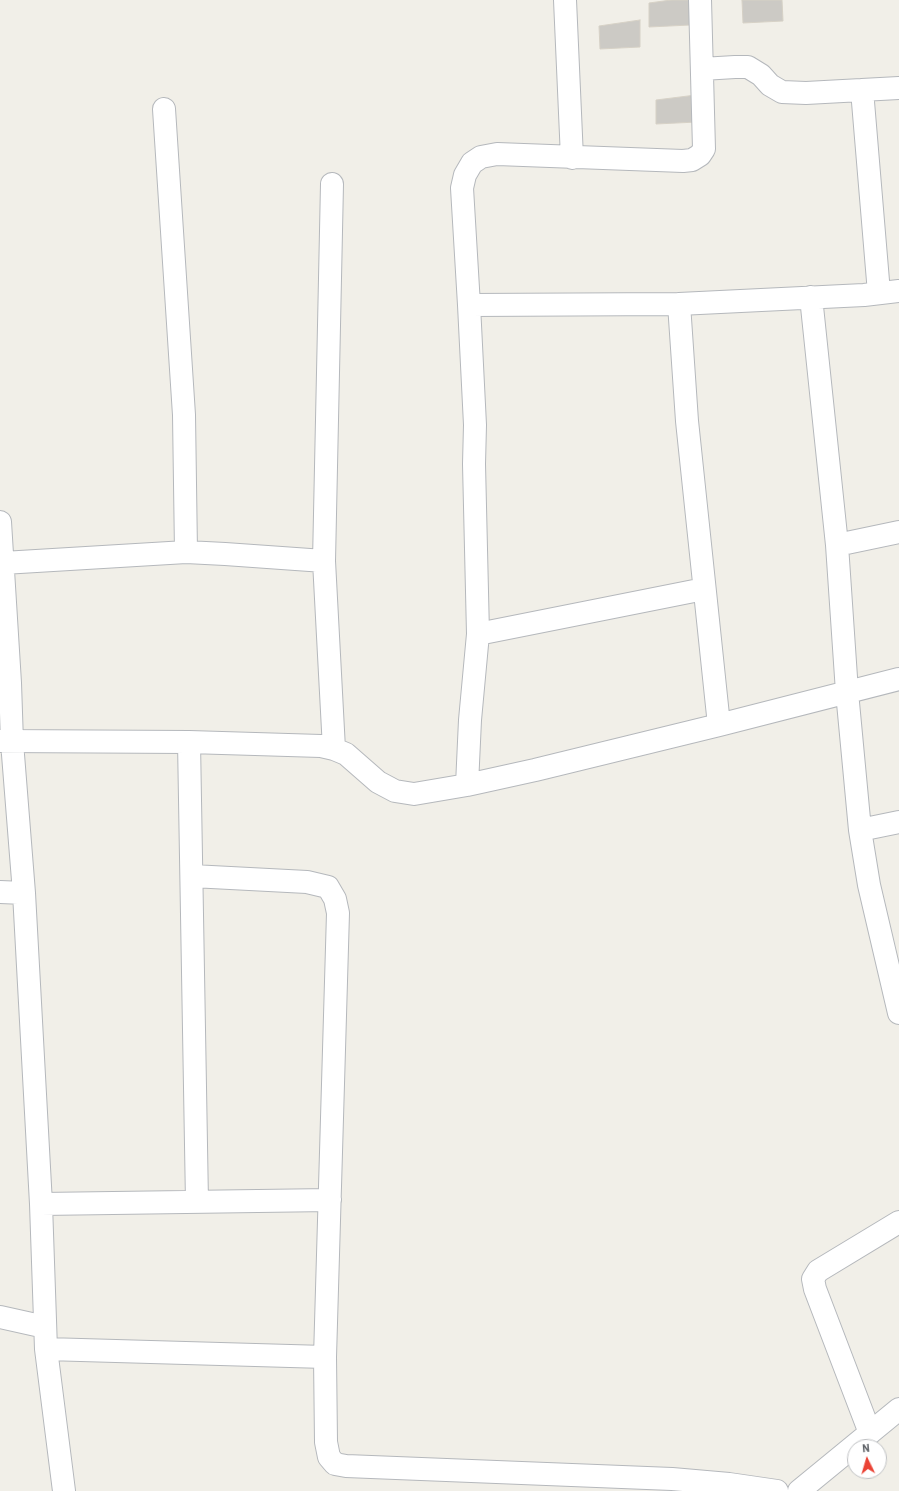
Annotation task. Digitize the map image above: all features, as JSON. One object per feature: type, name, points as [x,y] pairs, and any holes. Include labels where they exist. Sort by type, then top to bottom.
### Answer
[{"type":"street","points":[[565,0],[572,158]]},
{"type":"street","points":[[467,785],[470,720],[478,634],[474,472],[475,425],[470,305],[462,188],[465,175],[472,163],[482,158],[497,154],[683,161],[692,160],[700,155],[704,150],[700,0]]},
{"type":"street","points":[[702,69],[748,67],[760,75],[770,85],[782,92],[806,93],[899,88]]},
{"type":"street","points":[[470,305],[679,304],[889,292],[862,90]]},
{"type":"street","points":[[164,109],[184,415],[186,552]]},
{"type":"street","points":[[332,184],[324,561],[334,749]]},
{"type":"street","points":[[811,297],[837,545],[847,692],[860,830],[869,885],[899,1013]]},
{"type":"street","points":[[679,304],[687,421],[719,726]]},
{"type":"street","points":[[0,522],[3,563],[6,741],[24,893],[41,1204],[46,1349],[64,1491]]},
{"type":"street","points":[[837,545],[899,532]]},
{"type":"street","points":[[3,563],[186,552],[324,561]]},
{"type":"street","points":[[478,634],[704,588]]},
{"type":"street","points":[[6,741],[189,742],[321,746],[346,754],[378,782],[395,791],[414,794],[467,785],[535,770],[719,726],[899,679]]},
{"type":"street","points":[[189,742],[197,1202]]},
{"type":"street","points":[[860,830],[899,822]]},
{"type":"street","points":[[192,876],[307,882],[328,887],[335,899],[338,913],[325,1357],[326,1442],[329,1456],[335,1464],[346,1466],[672,1479],[729,1484],[777,1491]]},
{"type":"street","points":[[0,892],[24,893]]},
{"type":"street","points":[[41,1204],[330,1200]]},
{"type":"street","points":[[870,1432],[815,1289],[813,1279],[818,1271],[899,1222]]},
{"type":"street","points":[[0,1317],[45,1327]]},
{"type":"street","points":[[46,1349],[325,1357]]},
{"type":"street","points":[[799,1491],[899,1409]]},
{"type":"building","points":[[671,0],[689,0],[690,25],[649,27],[649,3]]},
{"type":"building","points":[[742,0],[782,0],[783,21],[743,23]]},
{"type":"building","points":[[640,20],[640,47],[600,49],[599,26]]},
{"type":"building","points":[[696,95],[697,122],[656,124],[656,100]]}]
